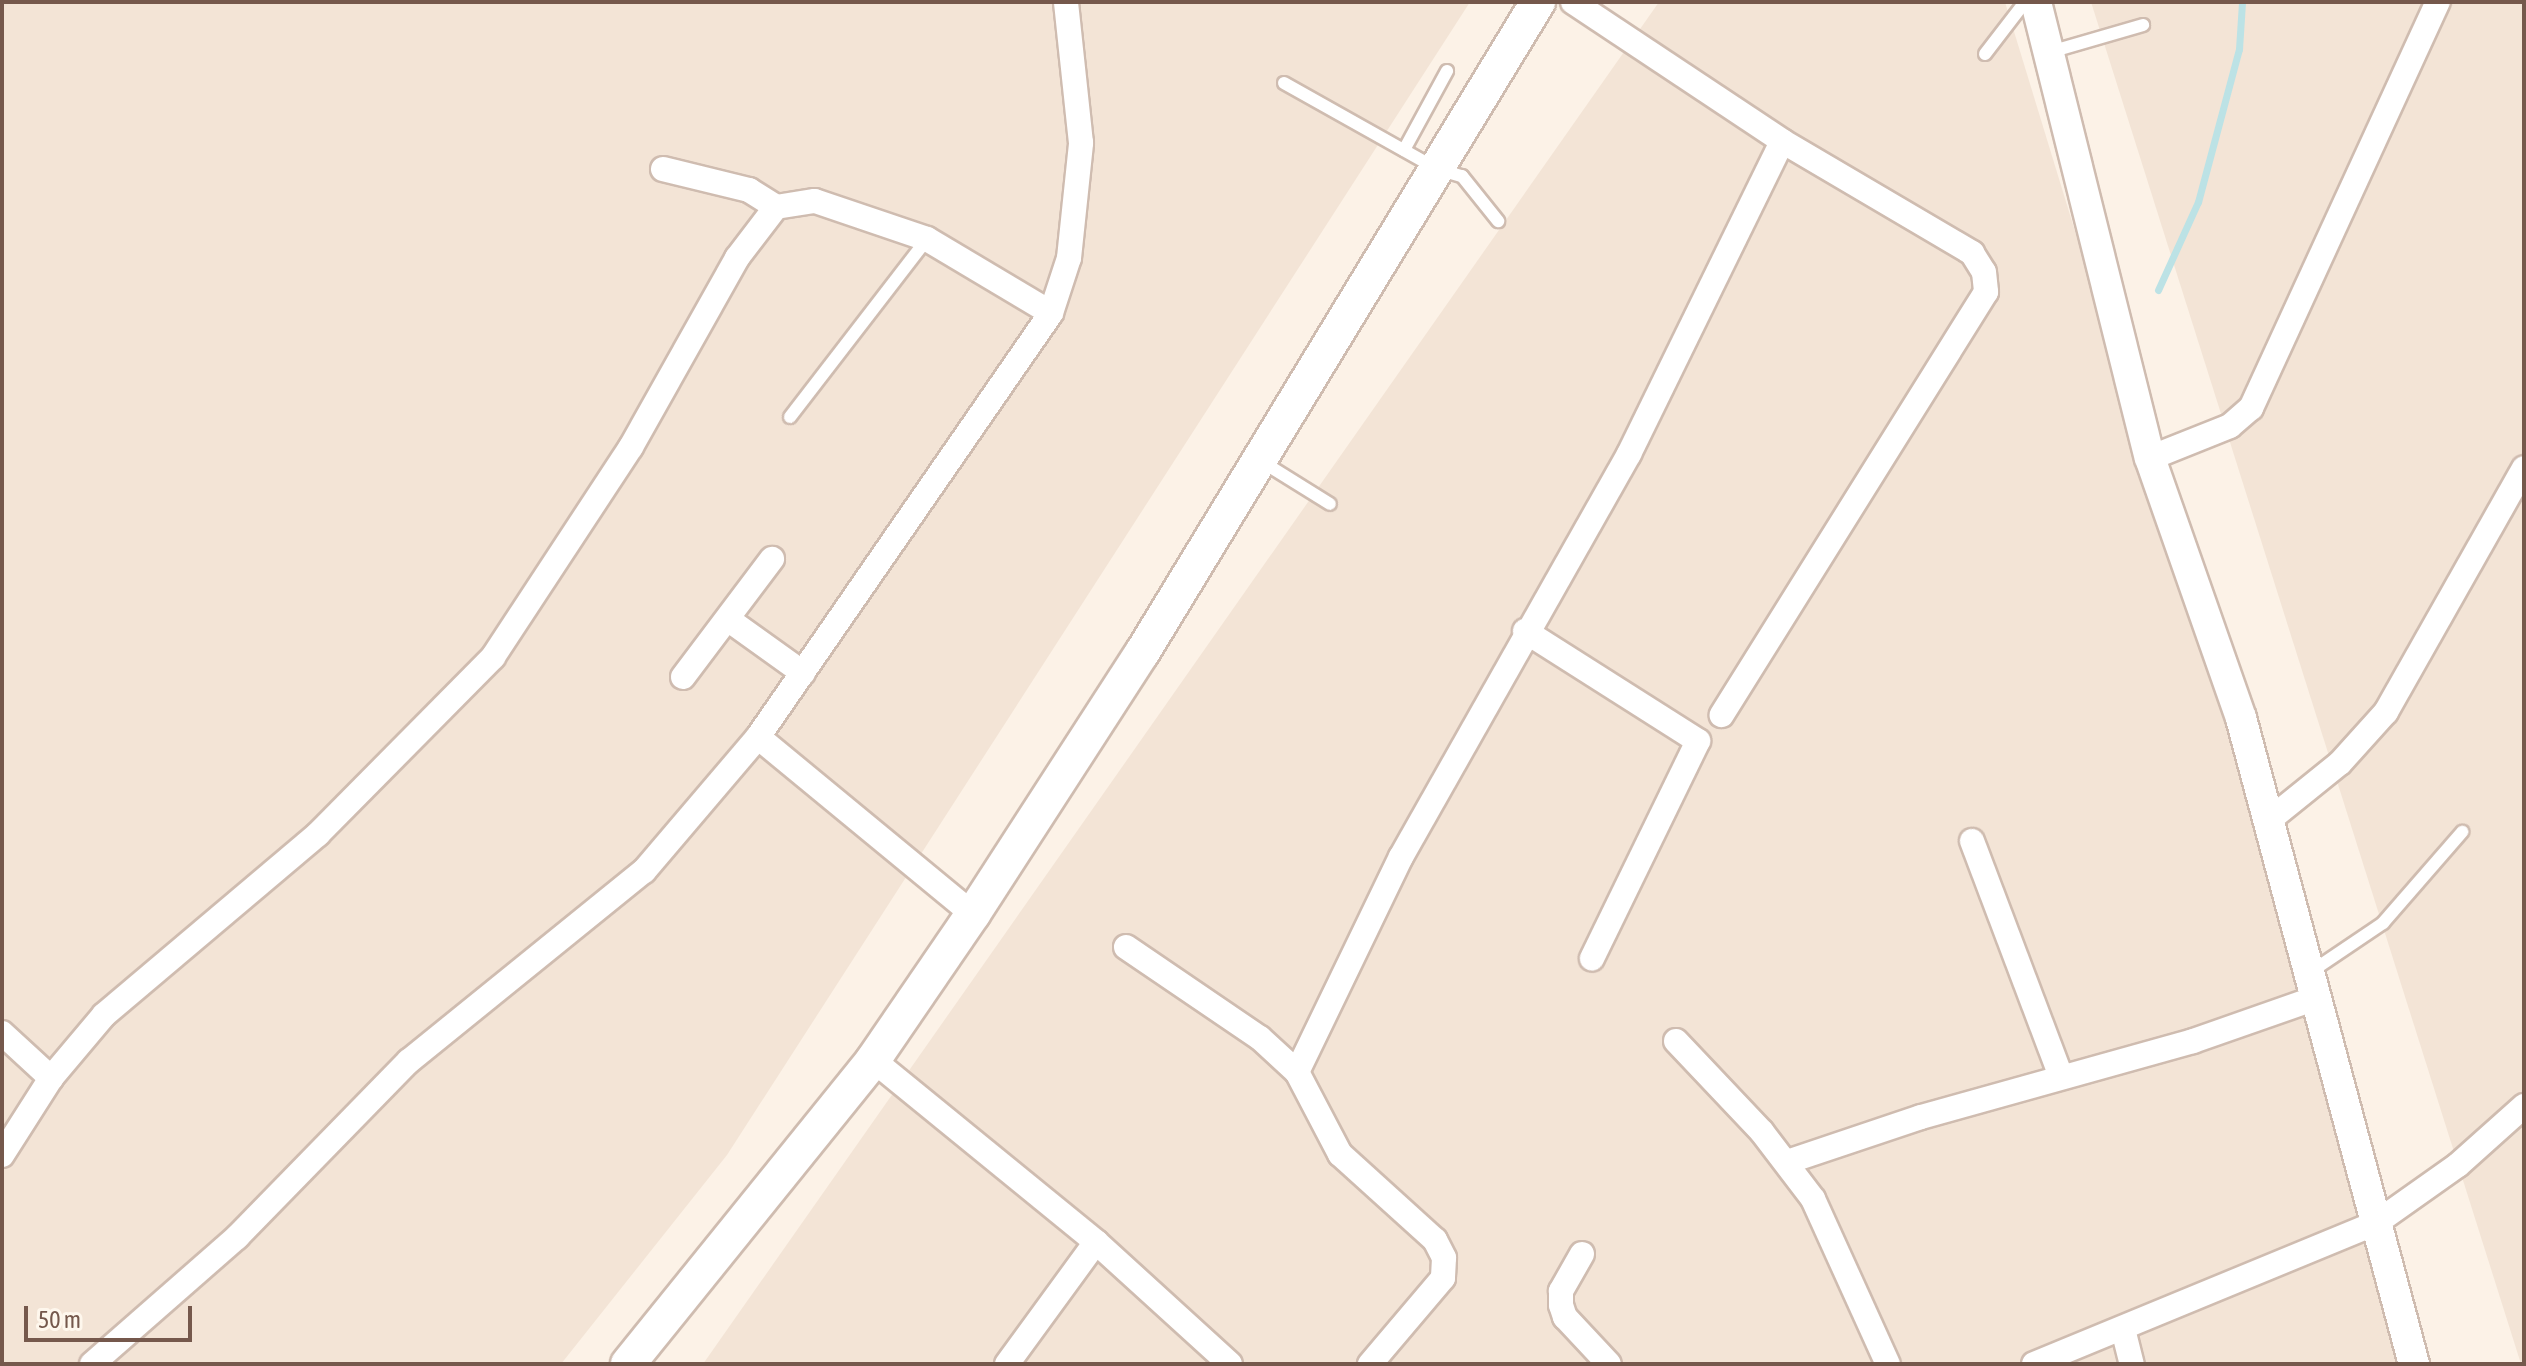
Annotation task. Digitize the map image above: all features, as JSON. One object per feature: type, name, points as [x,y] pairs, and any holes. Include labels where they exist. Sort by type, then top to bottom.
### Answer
[{"type":"main road","points":[[628,1364],[873,1060],[973,914],[1142,653],[1538,2]]},
{"type":"street","points":[[92,1364],[237,1237],[409,1061],[644,871],[758,737],[1051,313],[1069,258],[1081,143],[1066,2]]},
{"type":"street","points":[[1573,2],[1782,141],[1972,253],[1984,272],[1986,292],[1722,715]]},
{"type":"street","points":[[2036,2],[2150,458],[2220,653],[2414,1364]]},
{"type":"street","points":[[2150,458],[2230,426],[2251,408],[2438,2]]},
{"type":"street","points":[[1297,1072],[1401,857],[1525,631],[1629,454],[1782,141]]},
{"type":"street","points":[[663,169],[749,190],[776,207],[815,201],[927,239],[1051,313]]},
{"type":"street","points":[[2,1155],[51,1078],[113,1006],[318,834],[493,657],[631,447],[737,258],[776,207]]},
{"type":"street","points":[[2268,821],[2340,763],[2386,712],[2522,482]]},
{"type":"street","points":[[683,677],[729,620],[772,559]]},
{"type":"street","points":[[729,620],[803,673]]},
{"type":"street","points":[[1525,631],[1698,741],[1592,958]]},
{"type":"street","points":[[758,737],[973,914]]},
{"type":"street","points":[[1972,841],[2061,1076]]},
{"type":"street","points":[[1126,947],[1260,1038],[1297,1072],[1340,1154],[1435,1240],[1444,1258],[1435,1292],[1370,1364]]},
{"type":"street","points":[[1787,1162],[2061,1076],[2193,1041],[2310,987]]},
{"type":"street","points":[[2,1033],[51,1078]]},
{"type":"street","points":[[1676,1041],[1787,1162],[1813,1199],[1888,1364]]},
{"type":"street","points":[[873,1060],[1096,1242],[1230,1364]]},
{"type":"street","points":[[2034,1364],[2376,1223],[2458,1165],[2524,1106]]},
{"type":"street","points":[[1007,1364],[1096,1242]]},
{"type":"street","points":[[1582,1254],[1561,1291],[1561,1305],[1565,1317],[1609,1364]]},
{"type":"street","points":[[2123,1329],[2132,1364]]},
{"type":"lane","points":[[1985,54],[2025,2]]},
{"type":"lane","points":[[2049,52],[2143,25]]},
{"type":"lane","points":[[1404,150],[1447,71]]},
{"type":"lane","points":[[1284,83],[1437,169],[1462,176],[1498,221]]},
{"type":"lane","points":[[790,417],[927,239]]},
{"type":"lane","points":[[1259,460],[1330,504]]},
{"type":"lane","points":[[2310,987],[2383,923],[2462,832]]},
{"type":"shaded area","points":[[2,2],[1470,2],[727,1155],[561,1364],[2,1364]]},
{"type":"shaded area","points":[[1659,2],[2005,2],[2421,1364],[703,1364]]},
{"type":"shaded area","points":[[2091,2],[2524,2],[2524,1364],[2521,1364]]},
{"type":"waterway","points":[[2158,290],[2198,202],[2239,49],[2242,2]]}]
